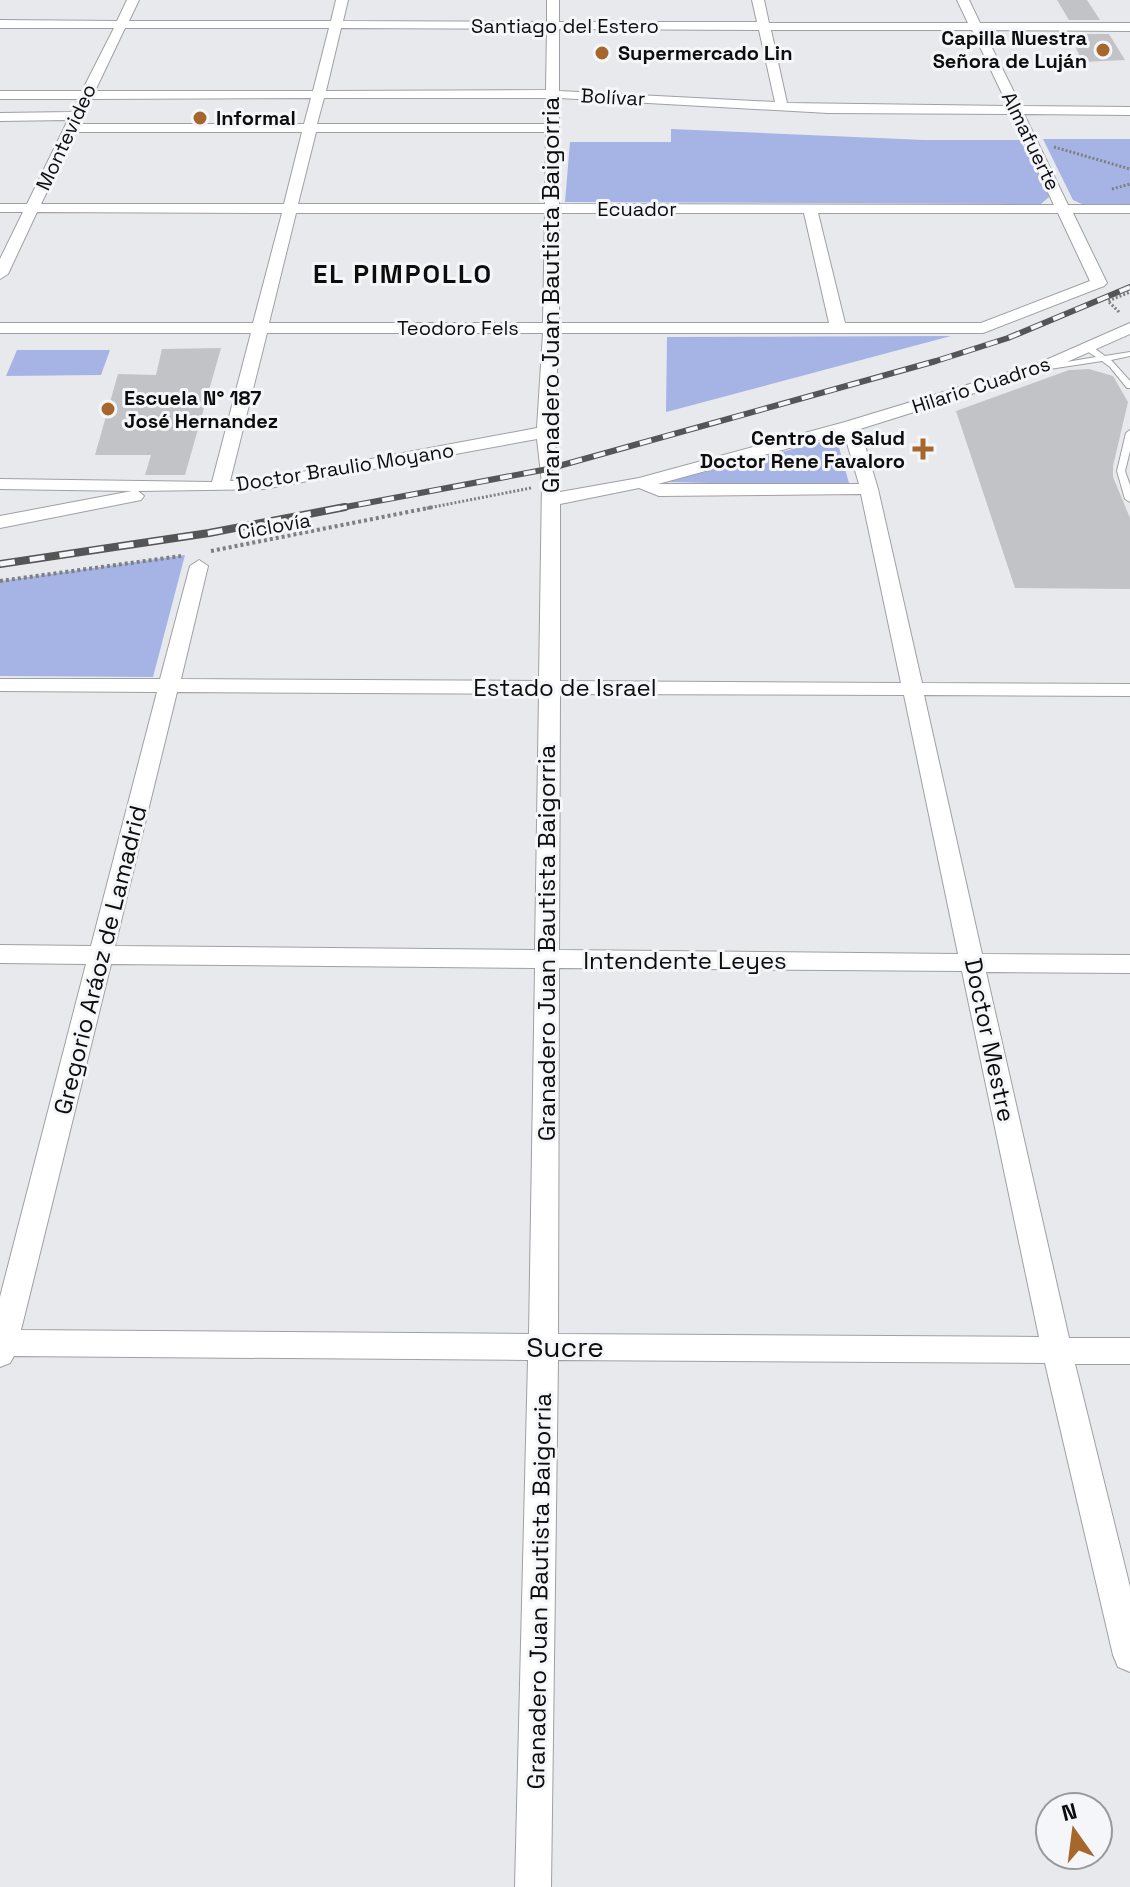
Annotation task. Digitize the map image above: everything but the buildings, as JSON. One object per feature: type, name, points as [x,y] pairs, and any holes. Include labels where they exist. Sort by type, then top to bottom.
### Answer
[{"type":"street","name":"Montevideo","points":[[0,274],[133,0]]},
{"type":"street","points":[[220,487],[342,0]]},
{"type":"street","name":"Granadero Juan Bautista Baigorria","points":[[533,1887],[544,1347],[550,492],[545,432],[551,328],[550,94],[553,0]]},
{"type":"street","points":[[758,0],[782,107]]},
{"type":"street","name":"Almafuerte","points":[[963,0],[1099,283]]},
{"type":"street","name":"Santiago del Estero","points":[[0,24],[1130,27]]},
{"type":"street","name":"Bolívar","points":[[0,95],[550,94],[782,107],[1130,111]]},
{"type":"street","name":"Bolívar","points":[[0,117],[73,122],[312,128],[552,128]]},
{"type":"street","name":"Ecuador","points":[[0,208],[1130,209]]},
{"type":"street","points":[[810,210],[838,329]]},
{"type":"street","name":"Teodoro Fels","points":[[0,328],[983,328],[1099,283]]},
{"type":"street","name":"Hilario Cuadros","points":[[550,492],[575,493],[640,483],[851,426],[1040,368],[1124,326]]},
{"type":"street","name":"Doctor Mestre","points":[[851,426],[869,489],[1057,1351],[1130,1655]]},
{"type":"street","name":"Doctor Braulio Moyano","points":[[0,484],[220,487],[347,471],[545,432]]},
{"type":"street","points":[[640,483],[659,491],[869,489]]},
{"type":"street","points":[[0,522],[173,486]]},
{"type":"street","name":"Gregorio Aráoz de Lamadrid","points":[[1,1347],[102,955],[197,558]]},
{"type":"street","name":"Estado de Israel","points":[[0,685],[1130,690]]},
{"type":"street","name":"Intendente Leyes","points":[[0,954],[1130,964]]},
{"type":"street","name":"Sucre","points":[[1,1347],[1130,1351]]},
{"type":"lane","points":[[1040,368],[1130,352],[1124,326]]},
{"type":"lane","points":[[1087,347],[1104,358],[1130,386]]},
{"type":"lane","points":[[1130,433],[1121,471],[1130,499]]},
{"type":"path","points":[[1030,140],[1130,169]]},
{"type":"path","points":[[1124,326],[1108,301],[1130,292]]},
{"type":"path","name":"Ciclovía","points":[[0,581],[197,558],[363,523],[550,492]]},
{"type":"shaded area","points":[[671,129],[924,140],[1020,140],[1050,196],[1041,204],[565,202],[570,142],[671,142]]},
{"type":"shaded area","points":[[1043,139],[1130,139],[1130,205],[1082,204],[1073,200]]},
{"type":"shaded area","points":[[951,336],[670,411],[666,412],[667,337]]},
{"type":"shaded area","points":[[17,350],[110,350],[101,375],[6,376]]},
{"type":"shaded area","points":[[824,441],[838,444],[849,483],[844,486],[666,482]]},
{"type":"shaded area","points":[[185,555],[153,677],[0,676],[0,581]]},
{"type":"railway","points":[[335,509],[548,469],[936,361],[1008,338],[1130,287]]},
{"type":"railway","points":[[0,564],[209,533],[345,507]]},
{"type":"place","name":"Capilla Nuestra Señora de Luján","points":[[1103,50]]},
{"type":"place","name":"Supermercado Lin","points":[[602,53]]},
{"type":"place","name":"Informal","points":[[200,118]]},
{"type":"place","name":"Escuela N° 187 José Hernandez","points":[[108,409]]},
{"type":"place","name":"Centro de Salud Doctor Rene Favaloro","points":[[923,449]]},
{"type":"district","name":"EL PIMPOLLO","points":[[403,274]]}]
